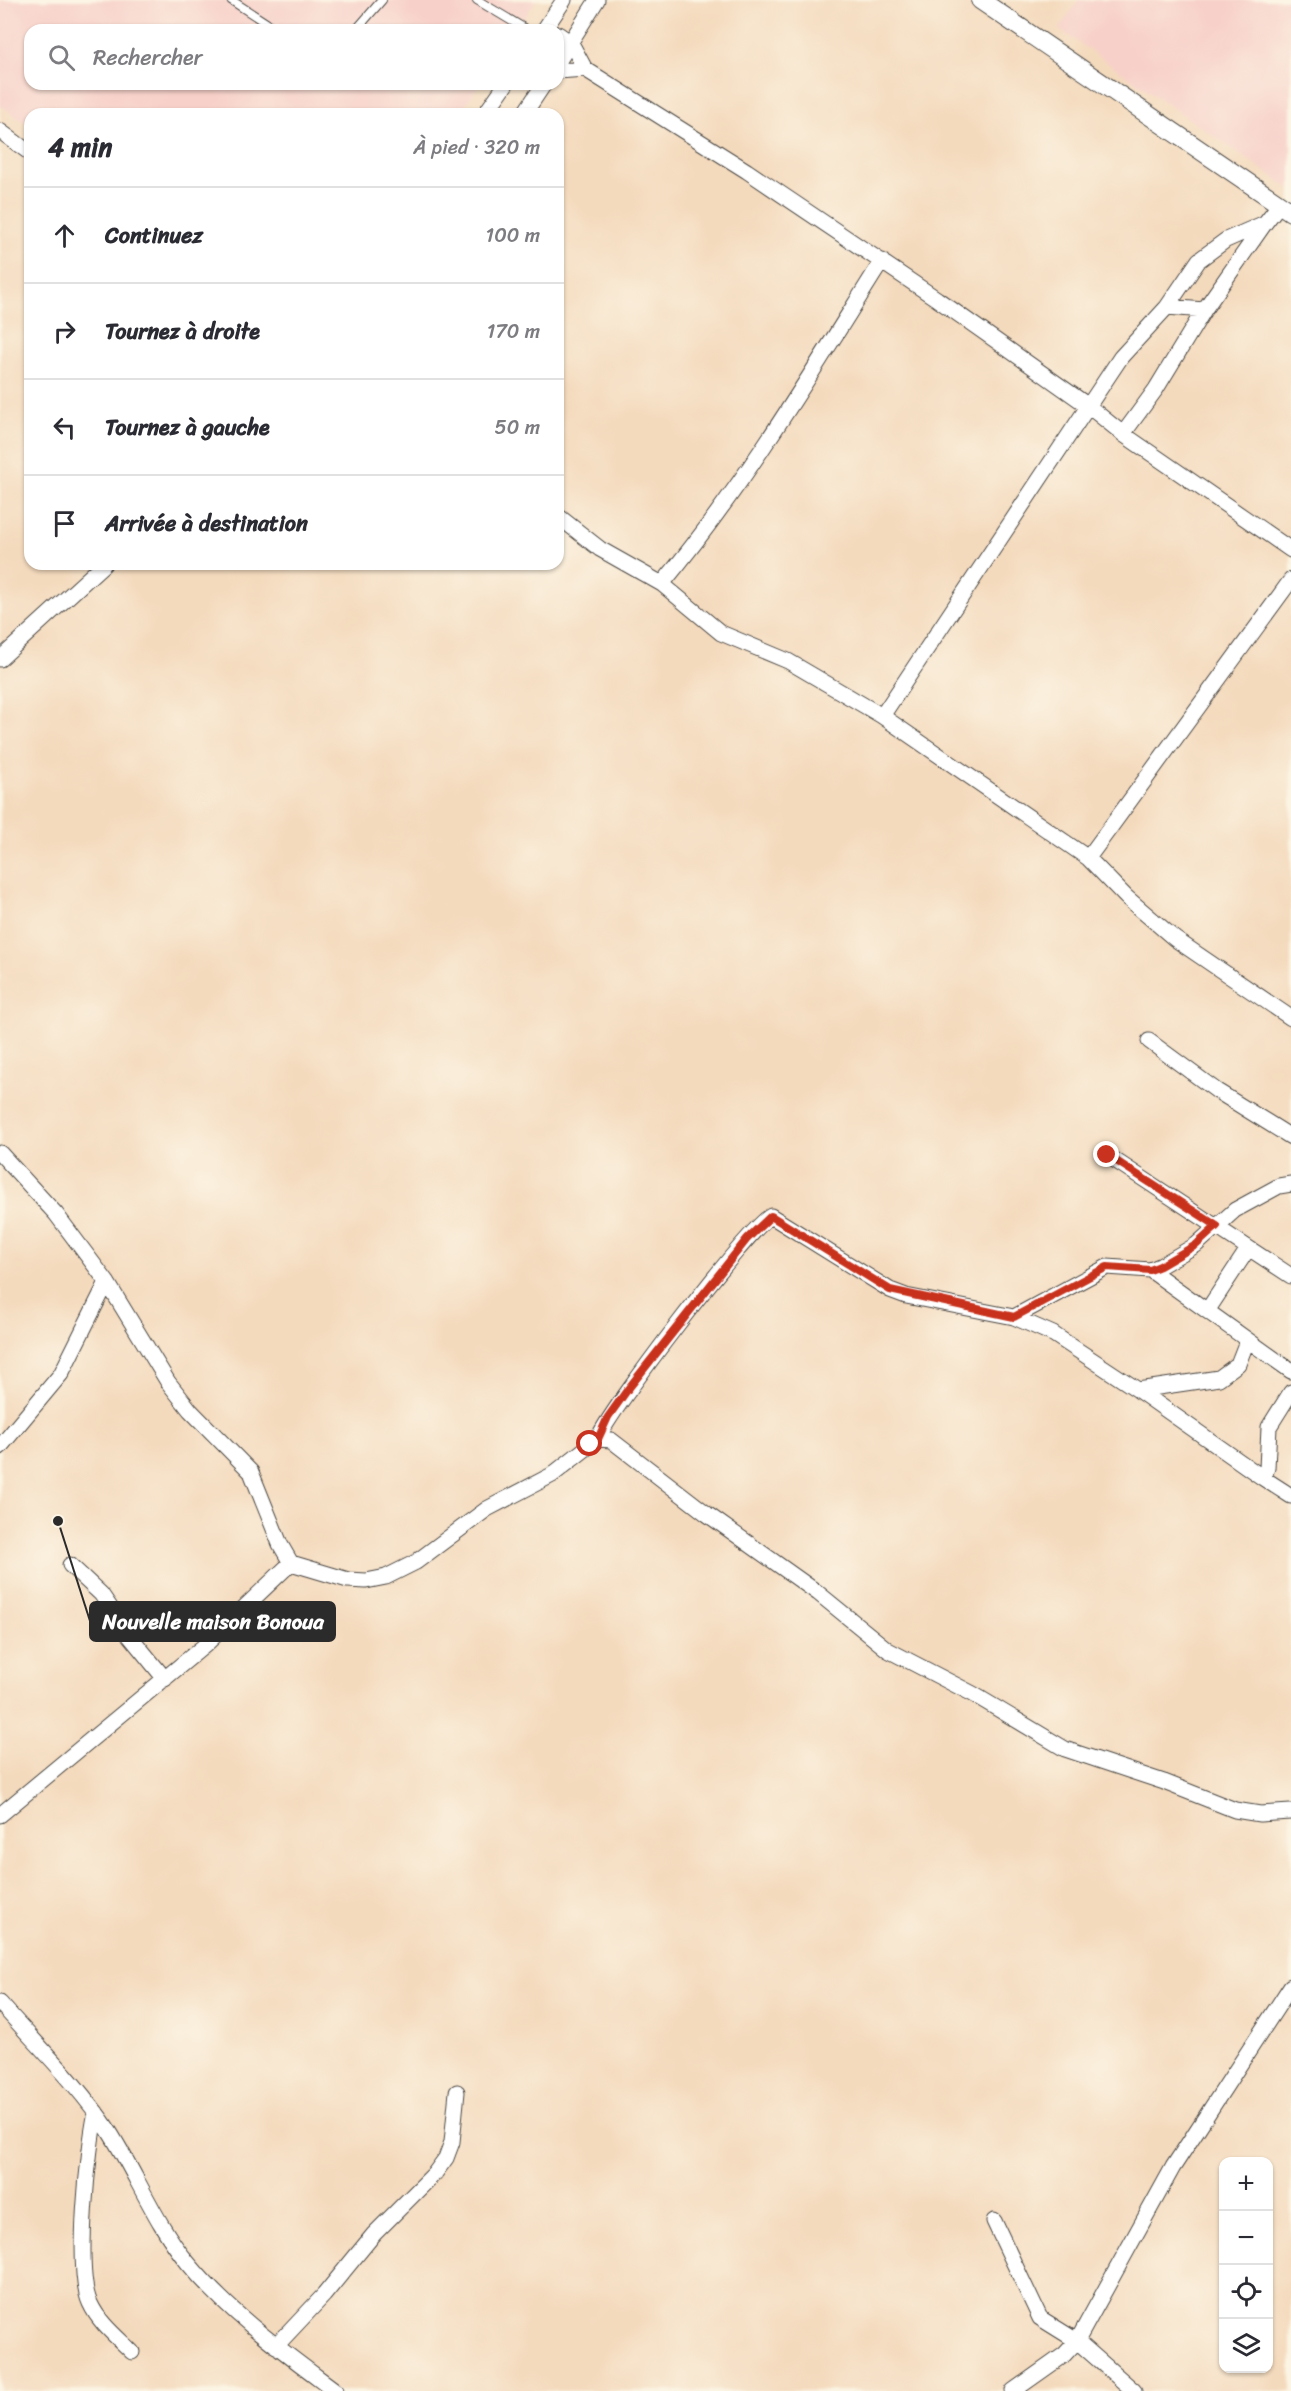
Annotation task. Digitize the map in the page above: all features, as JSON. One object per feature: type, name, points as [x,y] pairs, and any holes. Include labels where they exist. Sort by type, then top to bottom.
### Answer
[{"type":"street","points":[[557,24],[564,0]]},
{"type":"street","points":[[564,25],[597,0]]},
{"type":"street","points":[[882,716],[1121,357],[1167,307],[1186,277],[1211,249],[1265,223],[1285,208],[980,0]]},
{"type":"street","points":[[564,45],[585,69],[747,171],[882,261],[1087,405],[1123,434],[1291,550]]},
{"type":"street","points":[[564,71],[585,69]]},
{"type":"street","points":[[489,108],[502,90]]},
{"type":"street","points":[[528,108],[540,90]]},
{"type":"street","points":[[0,131],[24,149]]},
{"type":"street","points":[[1123,434],[1156,390],[1204,310],[1265,223]]},
{"type":"street","points":[[662,584],[721,510],[797,399],[882,261]]},
{"type":"street","points":[[1167,307],[1204,310]]},
{"type":"street","points":[[564,521],[600,549],[662,584],[721,633],[788,661],[882,716],[1088,858],[1125,897],[1175,939],[1291,1018]]},
{"type":"street","points":[[0,658],[97,570]]},
{"type":"street","points":[[1088,858],[1291,580]]},
{"type":"street","points":[[1149,1041],[1217,1091],[1291,1137]]},
{"type":"street","points":[[0,1153],[56,1214],[107,1282],[168,1382],[190,1410],[251,1472],[280,1544],[291,1563],[348,1580],[366,1581],[386,1577],[416,1562],[487,1509],[552,1474],[598,1439],[608,1417],[628,1389],[747,1239],[771,1216],[890,1290],[1014,1317],[1053,1334],[1291,1496]]},
{"type":"street","points":[[1107,1155],[1291,1276]]},
{"type":"street","points":[[1150,1270],[1196,1245],[1235,1210],[1279,1186],[1291,1184]]},
{"type":"street","points":[[1207,1311],[1248,1249]]},
{"type":"street","points":[[1014,1317],[1107,1267],[1150,1270],[1291,1371]]},
{"type":"street","points":[[0,1448],[61,1374],[107,1282]]},
{"type":"street","points":[[1138,1390],[1219,1377],[1238,1364],[1247,1341]]},
{"type":"street","points":[[1263,1478],[1268,1468],[1269,1427],[1291,1392]]},
{"type":"street","points":[[598,1439],[611,1440],[621,1446],[707,1514],[818,1593],[888,1650],[984,1700],[1065,1749],[1164,1782],[1235,1810],[1260,1814],[1291,1812]]},
{"type":"street","points":[[0,1815],[165,1679],[291,1563]]},
{"type":"street","points":[[70,1565],[101,1594],[129,1635],[165,1679]]},
{"type":"street","points":[[1013,2391],[1064,2355],[1077,2341],[1173,2166],[1291,1986]]},
{"type":"street","points":[[0,2003],[96,2112],[110,2133],[162,2230],[190,2265],[224,2301],[276,2346],[336,2391]]},
{"type":"street","points":[[276,2346],[324,2295],[374,2234],[446,2158],[452,2142],[457,2092]]},
{"type":"street","points":[[96,2112],[89,2142],[83,2259],[85,2285],[89,2302],[99,2320],[132,2352]]},
{"type":"street","points":[[994,2221],[1040,2319],[1077,2341],[1122,2384],[1134,2391]]},
{"type":"lane","points":[[231,0],[267,24]]},
{"type":"lane","points":[[361,24],[382,0]]},
{"type":"lane","points":[[477,0],[516,24]]},
{"type":"shaded area","points":[[0,0],[536,0],[520,24],[24,24],[24,90],[475,90],[463,108],[24,108],[24,122],[0,105]]},
{"type":"shaded area","points":[[1079,0],[1291,0],[1291,189],[1059,29]]},
{"type":"place","name":"Nouvelle maison Bonoua","points":[[58,1521]]},
{"type":"route","points":[[590,1444],[598,1439],[608,1417],[628,1389],[747,1239],[765,1219],[771,1216],[890,1290],[906,1296],[1014,1317],[1107,1267],[1150,1270],[1160,1266],[1196,1245],[1217,1226],[1107,1155]]}]
